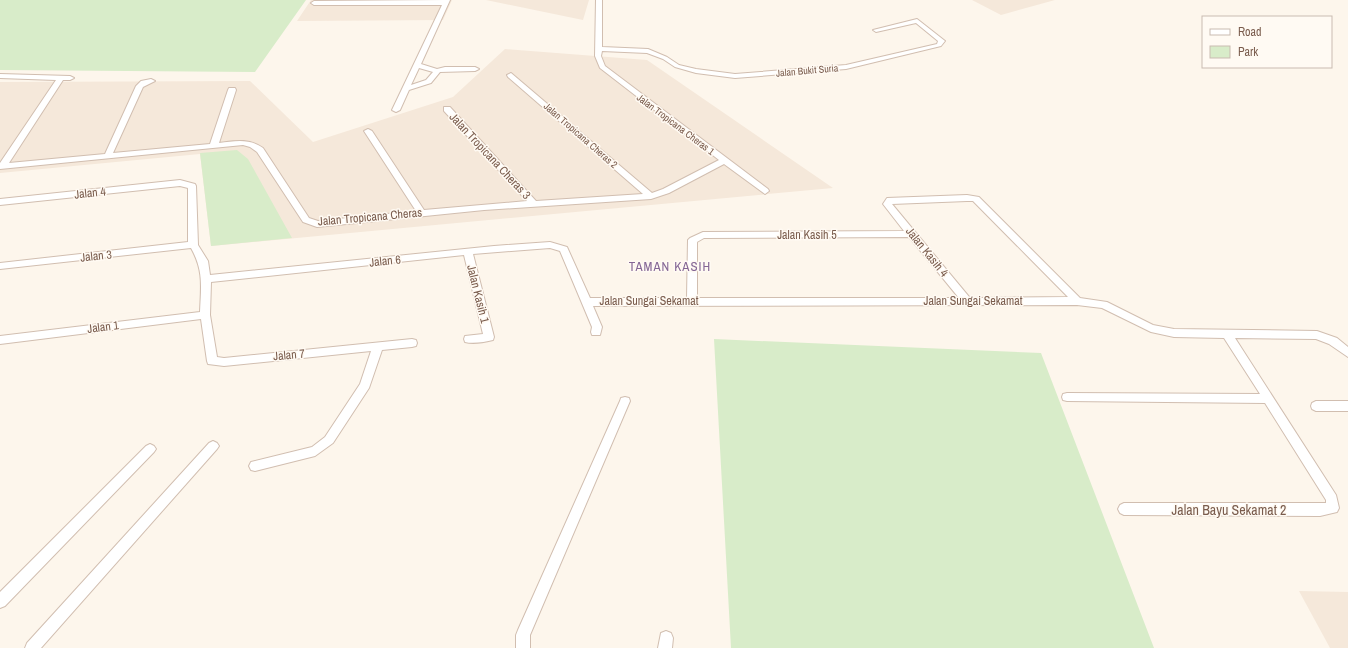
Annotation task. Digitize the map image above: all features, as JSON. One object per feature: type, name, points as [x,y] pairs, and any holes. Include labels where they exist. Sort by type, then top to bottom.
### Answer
[{"type":"street","name":"Jalan Tropicana Cheras 1","points":[[599,0],[598,56],[602,67],[765,192]]},
{"type":"street","points":[[314,3],[446,1],[396,110]]},
{"type":"street","points":[[909,15],[917,22]]},
{"type":"street","name":"Jalan Bukit Suria","points":[[599,49],[648,51],[665,58],[677,66],[696,72],[716,75],[735,76],[773,74],[846,67],[939,45],[942,41],[917,22]]},
{"type":"street","points":[[876,30],[917,22]]},
{"type":"street","points":[[417,65],[437,71],[445,69],[475,69]]},
{"type":"street","points":[[406,88],[426,83],[435,76],[437,71]]},
{"type":"street","name":"Jalan Tropicana Cheras 2","points":[[511,75],[651,196]]},
{"type":"street","points":[[0,76],[70,78]]},
{"type":"street","points":[[2,166],[61,78]]},
{"type":"street","points":[[108,156],[140,86],[144,83],[152,82]]},
{"type":"street","points":[[214,145],[232,90]]},
{"type":"street","name":"Jalan Tropicana Cheras 3","points":[[447,109],[533,203]]},
{"type":"street","points":[[368,131],[421,212]]},
{"type":"street","name":"Jalan Tropicana Cheras","points":[[2,166],[214,145],[242,143],[253,145],[260,150],[306,220],[317,224],[421,212],[533,203],[651,196],[666,191],[724,160]]},
{"type":"street","name":"Jalan 4","points":[[0,202],[180,183],[192,186],[193,246]]},
{"type":"street","name":"Jalan Kasih 4","points":[[967,301],[887,204],[890,200],[976,199],[1077,301]]},
{"type":"street","name":"Jalan Kasih 5","points":[[692,301],[693,240],[702,235],[912,234]]},
{"type":"street","name":"Jalan 6","points":[[206,279],[550,245],[564,248],[586,302]]},
{"type":"street","points":[[193,246],[203,261],[206,279],[205,315]]},
{"type":"street","name":"Jalan 3","points":[[0,266],[193,246]]},
{"type":"street","name":"Jalan Kasih 1","points":[[468,252],[489,337],[469,338]]},
{"type":"street","name":"Jalan Sungai Sekamat","points":[[586,302],[1077,301],[1104,305],[1151,328],[1174,333],[1317,335],[1333,340],[1348,353]]},
{"type":"street","points":[[586,302],[597,326],[596,332]]},
{"type":"street","name":"Jalan 1","points":[[0,340],[205,315]]},
{"type":"street","name":"Jalan 7","points":[[205,315],[212,361],[224,362],[412,344]]},
{"type":"street","points":[[1227,334],[1268,399]]},
{"type":"street","points":[[255,466],[315,451],[329,440],[364,384],[378,347]]},
{"type":"street","points":[[1067,397],[1268,399]]},
{"type":"street","name":"Jalan Bayu Sekamat 2","points":[[1124,509],[1320,510],[1333,508],[1332,499],[1268,399]]},
{"type":"street","points":[[523,648],[523,635],[625,401]]},
{"type":"street","points":[[1316,406],[1348,406]]},
{"type":"street","points":[[32,648],[213,446]]},
{"type":"street","points":[[0,601],[150,449]]},
{"type":"shaded area","points":[[311,0],[452,0],[443,20],[297,21]]},
{"type":"shaded area","points":[[486,0],[589,0],[583,20]]},
{"type":"shaded area","points":[[972,0],[1055,0],[1001,15]]},
{"type":"shaded area","points":[[505,49],[647,60],[833,188],[211,246],[200,154],[0,173],[0,82],[250,81],[313,142],[453,97]]},
{"type":"shaded area","points":[[1299,591],[1348,592],[1348,648],[1330,648]]},
{"type":"green space","points":[[0,0],[306,0],[255,72],[0,70]]},
{"type":"green space","points":[[237,150],[248,159],[292,238],[211,246],[200,153]]},
{"type":"green space","points":[[714,339],[1041,353],[1154,648],[731,648]]},
{"type":"district","name":"TAMAN KASIH","points":[[670,266]]}]
